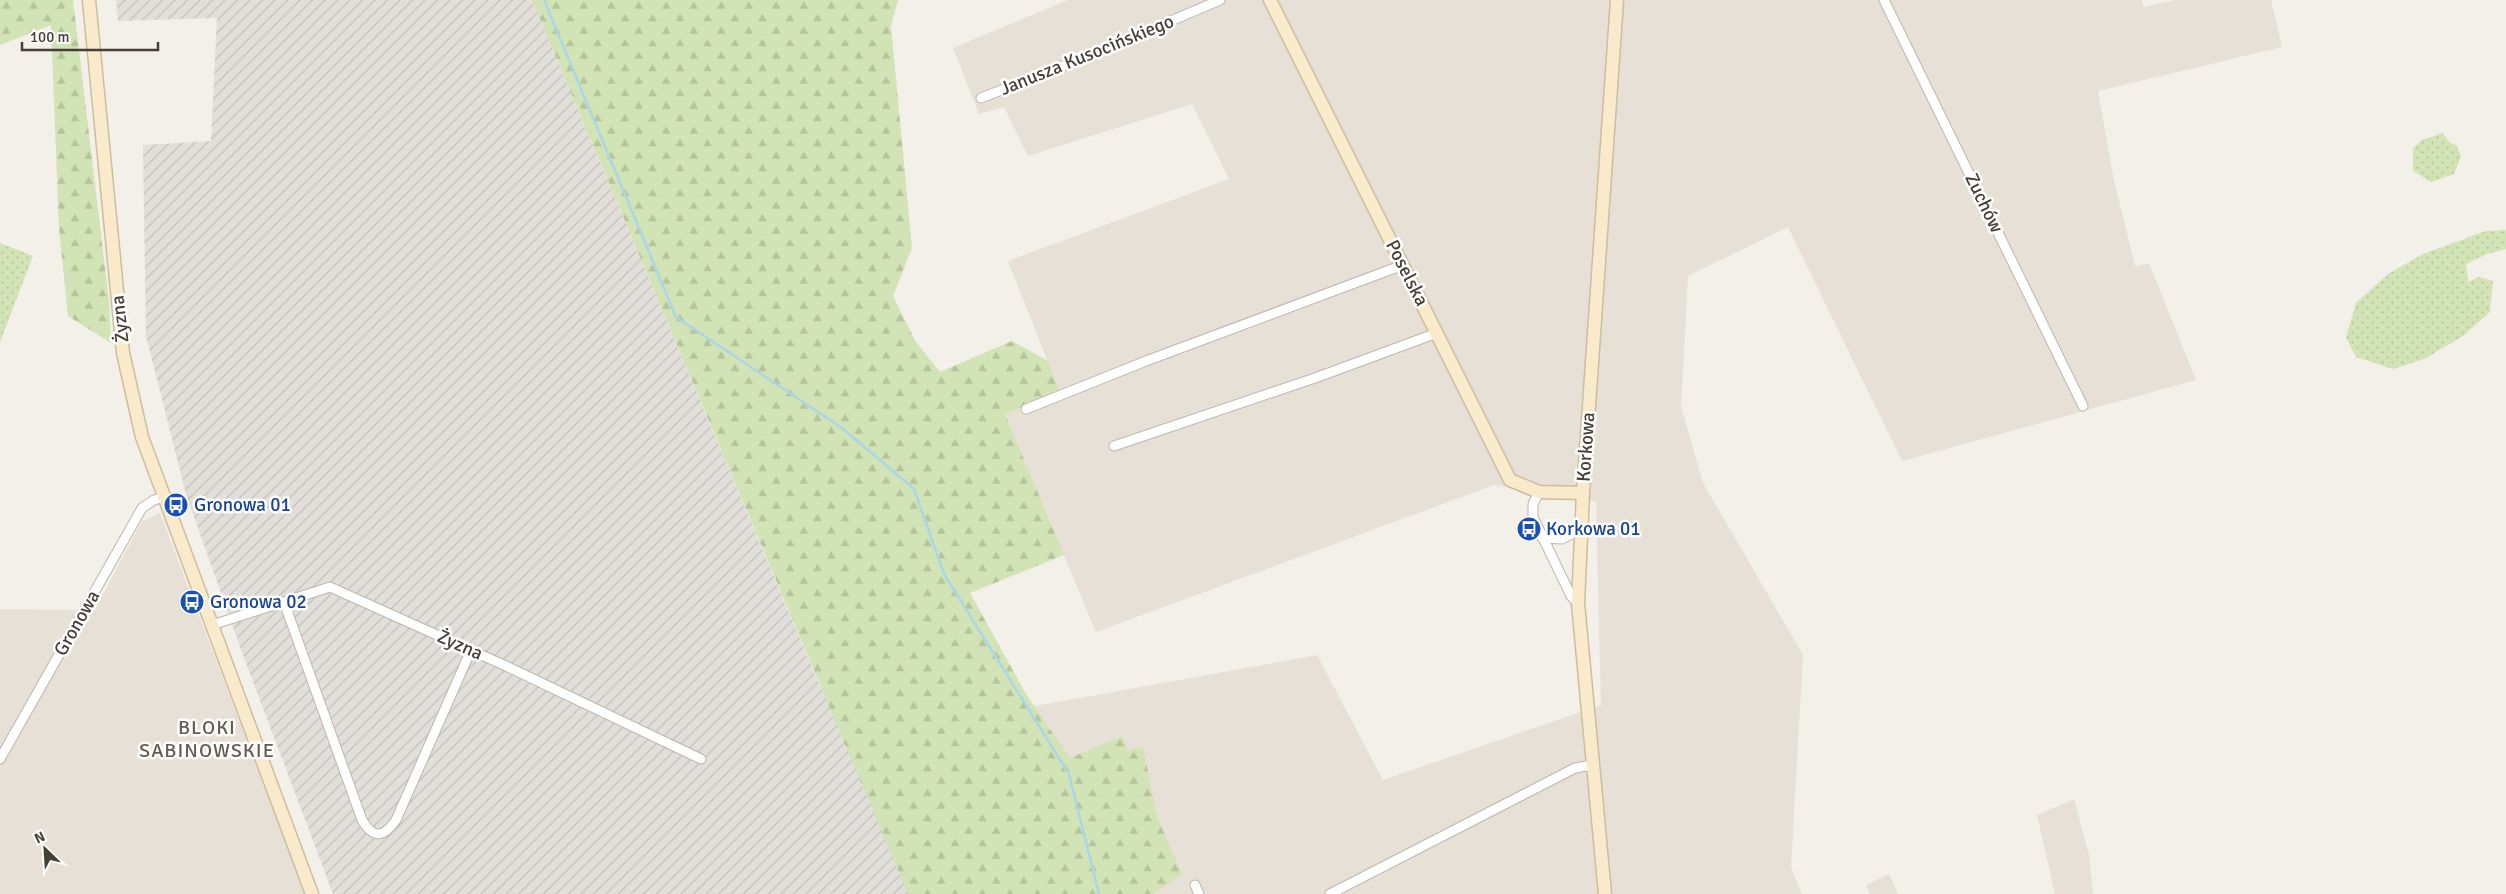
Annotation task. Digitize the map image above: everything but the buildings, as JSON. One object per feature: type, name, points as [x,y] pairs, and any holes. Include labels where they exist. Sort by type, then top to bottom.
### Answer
[{"type":"street","name":"Żyzna","points":[[89,0],[123,353],[142,437],[312,894]]},
{"type":"street","name":"Janusza Kusocińskiego","points":[[981,98],[1086,57],[1220,0]]},
{"type":"street","name":"Poselska","points":[[1270,0],[1510,480],[1539,492],[1583,493]]},
{"type":"street","name":"Korkowa","points":[[1605,894],[1578,603],[1583,493],[1618,0]]},
{"type":"street","name":"Zuchów","points":[[1884,0],[2082,406]]},
{"type":"street","points":[[1026,409],[1146,361],[1403,265]]},
{"type":"street","points":[[1114,446],[1315,378],[1437,333]]},
{"type":"street","points":[[1539,492],[1532,510],[1542,538],[1570,596],[1578,603]]},
{"type":"street","name":"Gronowa","points":[[0,759],[142,508],[154,500],[164,497]]},
{"type":"street","points":[[1542,538],[1562,539],[1581,529]]},
{"type":"street","name":"Żyzna","points":[[212,625],[330,587],[471,650],[701,759]]},
{"type":"street","points":[[284,602],[362,820],[370,832],[375,834],[388,830],[396,820],[471,650]]},
{"type":"street","points":[[1330,894],[1575,768],[1593,765]]},
{"type":"street","points":[[1195,885],[1200,894]]},
{"type":"shaded area","points":[[116,0],[532,0],[819,684],[927,894],[333,894],[240,647],[186,494],[146,336],[143,145],[211,141],[217,18],[118,21]]},
{"type":"shaded area","points":[[1068,0],[2142,0],[2144,7],[2176,0],[2271,0],[2282,47],[2098,91],[2113,176],[2135,266],[2149,263],[2196,380],[1902,461],[1788,227],[1688,276],[1681,406],[1703,483],[1803,655],[1791,867],[1802,894],[1030,894],[1013,710],[1317,655],[1383,780],[1601,705],[1596,502],[1494,485],[1096,632],[1005,414],[1060,392],[1008,261],[1229,179],[1192,104],[1028,156],[1004,107],[979,114],[953,48]]},
{"type":"shaded area","points":[[160,513],[305,894],[0,894],[0,609],[95,610],[142,521]]},
{"type":"shaded area","points":[[2074,799],[2089,855],[2093,894],[2055,894],[2037,815]]},
{"type":"shaded area","points":[[1889,874],[1898,894],[1870,894],[1866,885]]},
{"type":"green space","points":[[0,0],[73,0],[109,301],[111,343],[68,316],[59,228],[51,25],[0,45]]},
{"type":"green space","points":[[532,0],[898,0],[891,26],[912,248],[893,296],[916,342],[940,372],[1012,341],[1048,361],[1060,392],[1005,414],[1064,555],[970,593],[1026,694],[1070,758],[1122,736],[1128,751],[1143,747],[1157,817],[1182,874],[1153,894],[908,894]]},
{"type":"green space","points":[[2443,133],[2450,143],[2456,145],[2461,156],[2454,174],[2431,182],[2413,171],[2413,148],[2422,140]]},
{"type":"green space","points":[[2506,230],[2506,249],[2487,254],[2466,264],[2468,282],[2479,277],[2493,281],[2490,312],[2463,336],[2424,359],[2393,369],[2356,357],[2346,337],[2356,303],[2388,274],[2423,254],[2486,231]]},
{"type":"green space","points":[[0,243],[33,256],[0,342]]},
{"type":"waterway","points":[[544,0],[676,317],[842,428],[914,489],[944,574],[1069,774],[1099,894]]},
{"type":"place","name":"Gronowa 01","points":[[176,505]]},
{"type":"place","name":"Korkowa 01","points":[[1529,529]]},
{"type":"place","name":"Gronowa 02","points":[[192,602]]},
{"type":"district","name":"BLOKI SABINOWSKIE","points":[[207,738]]}]
